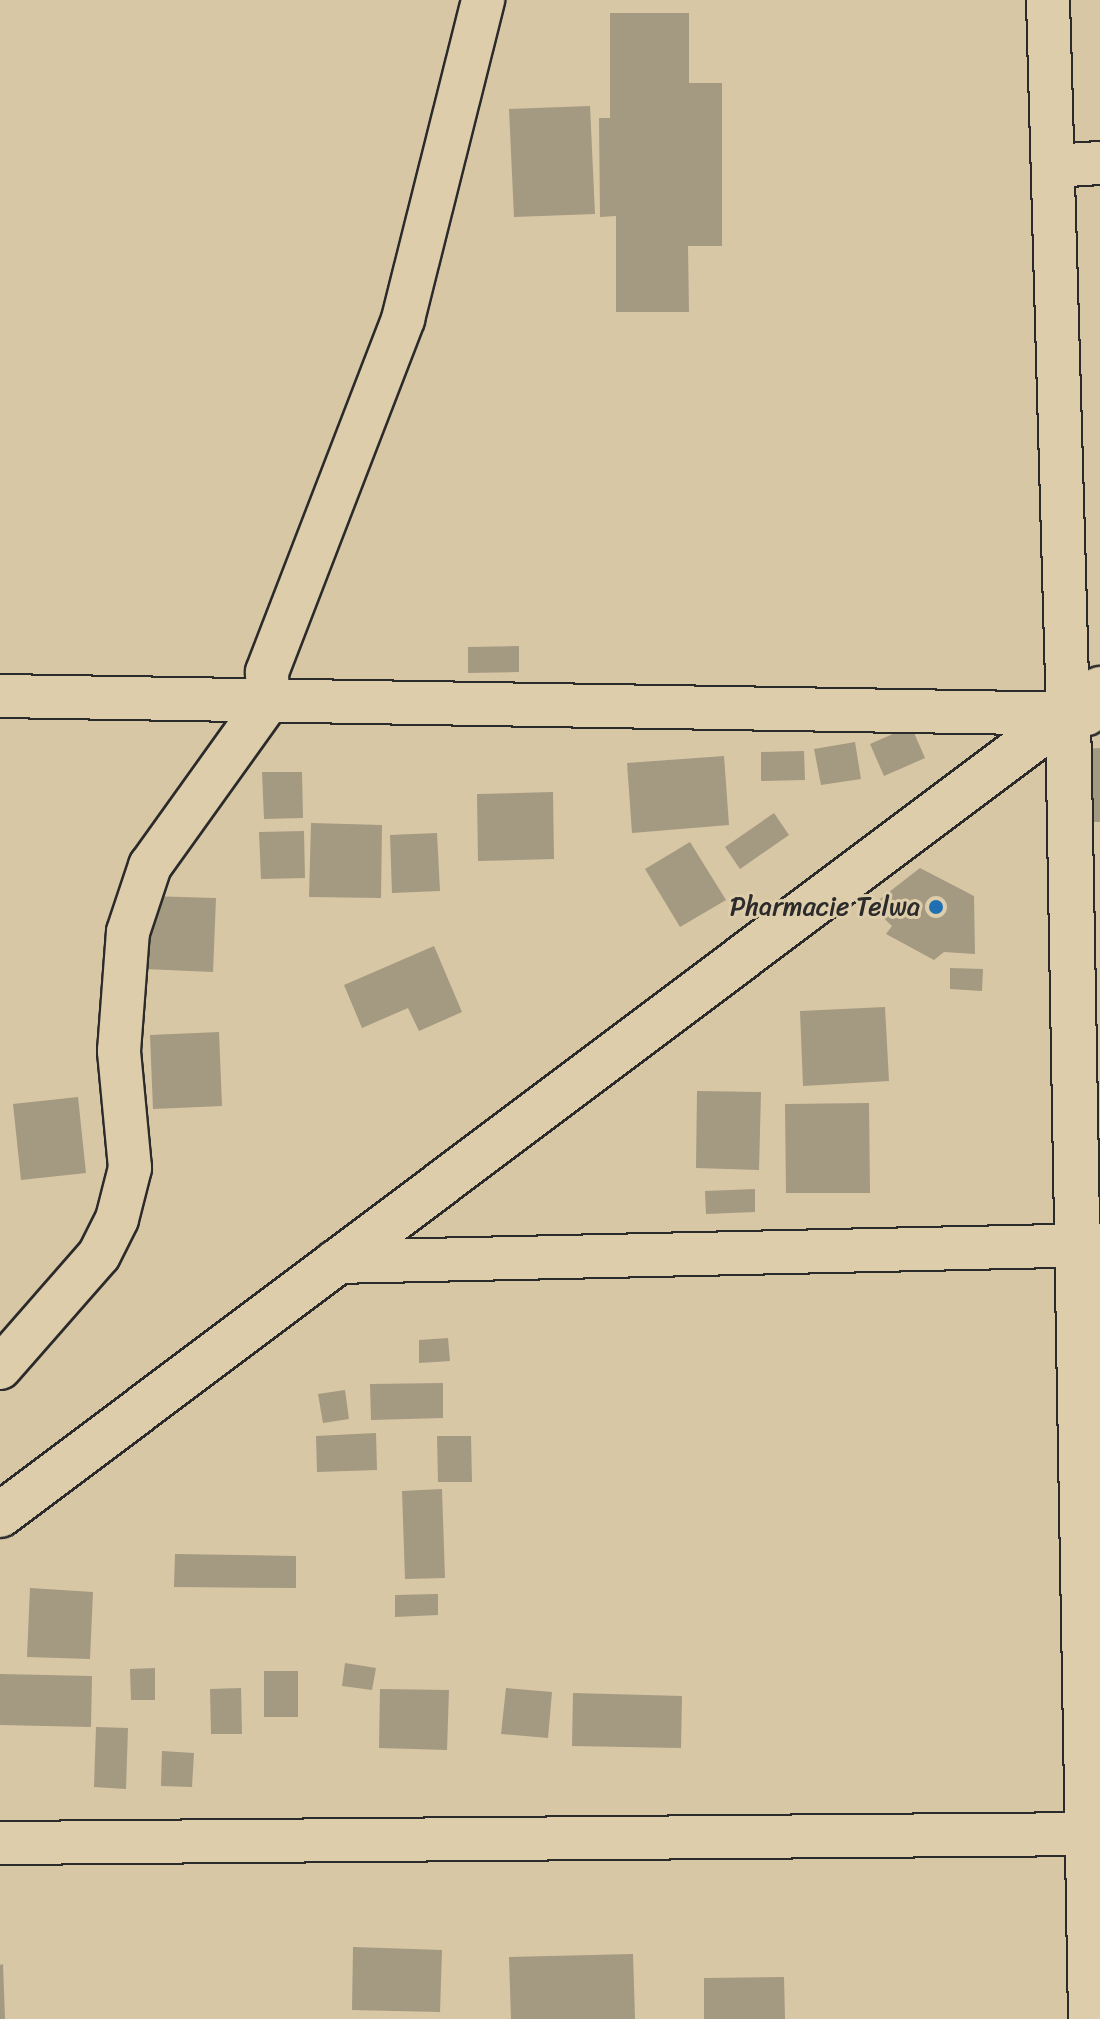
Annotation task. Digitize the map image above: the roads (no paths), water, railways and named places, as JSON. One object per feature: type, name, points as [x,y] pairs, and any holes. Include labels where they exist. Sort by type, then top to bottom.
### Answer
[{"type":"main road","points":[[1089,706],[1094,1834],[1091,2019]]},
{"type":"main road","points":[[0,1515],[335,1262],[1089,706]]},
{"type":"street","points":[[0,1368],[99,1255],[117,1219],[130,1168],[119,1051],[128,932],[150,866],[268,701],[267,672],[403,319],[483,0]]},
{"type":"street","points":[[0,696],[268,701],[1089,706],[1053,166],[1048,0]]},
{"type":"street","points":[[1053,166],[1100,163]]},
{"type":"street","points":[[335,1262],[1090,1245]]},
{"type":"street","points":[[0,1843],[1094,1834]]},
{"type":"place","name":"Pharmacie Telwa","points":[[936,907]]}]
